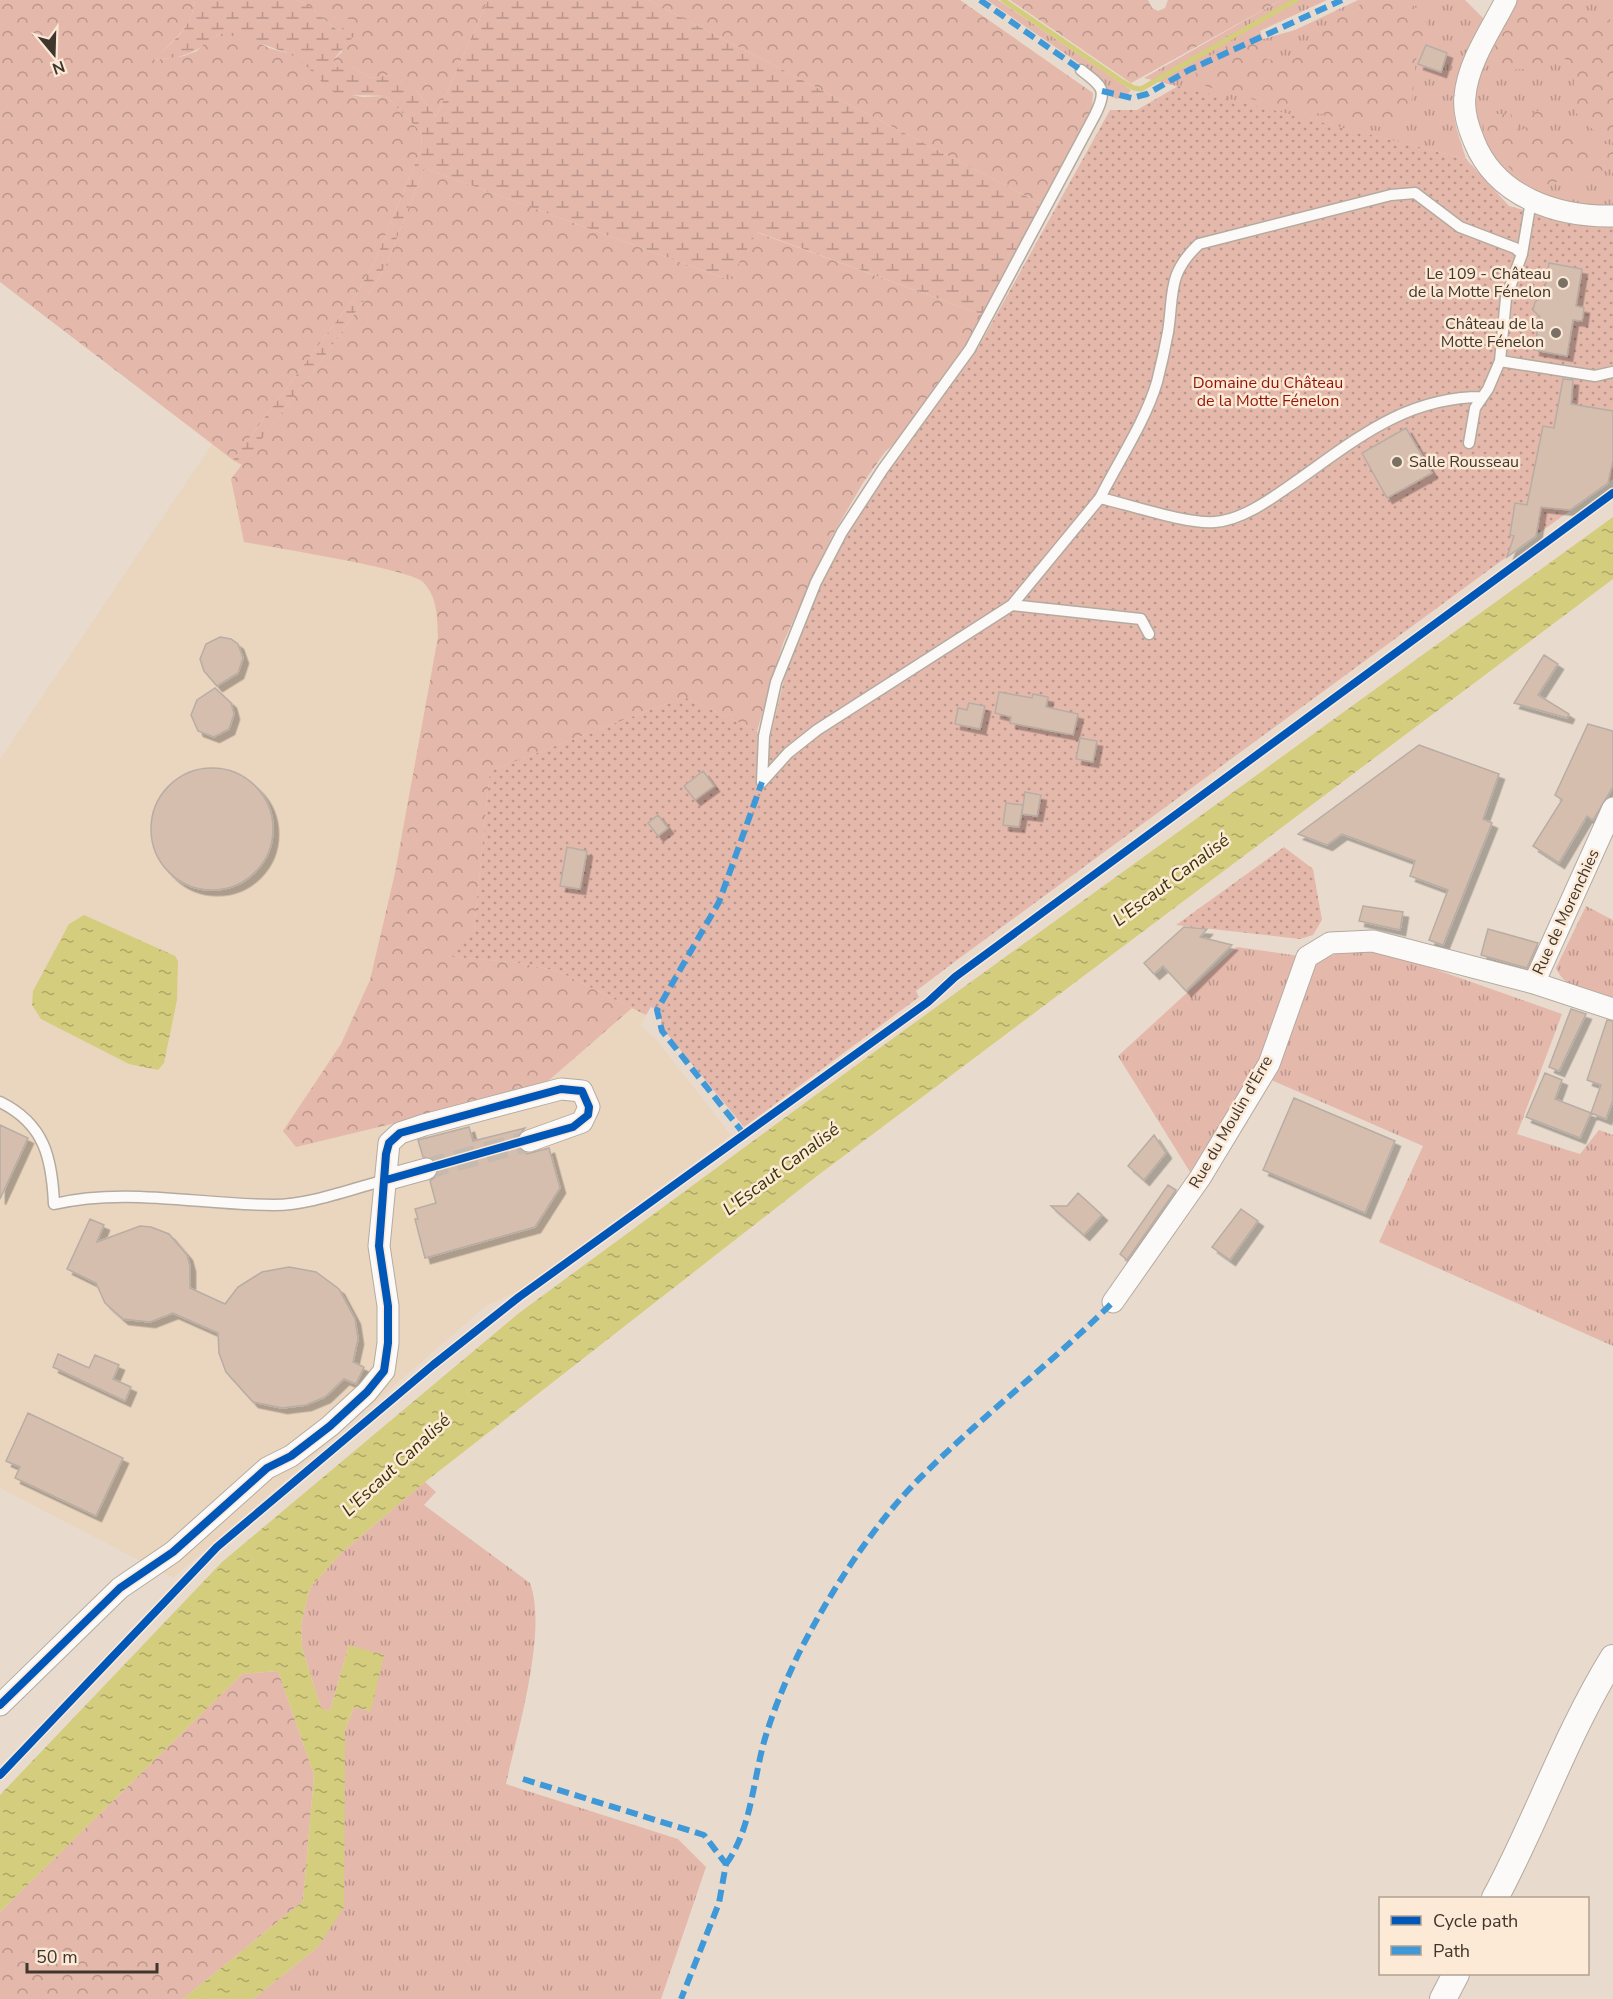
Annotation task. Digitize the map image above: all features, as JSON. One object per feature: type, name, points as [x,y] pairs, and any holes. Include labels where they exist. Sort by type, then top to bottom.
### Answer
[{"type":"street","points":[[1506,0],[1469,74],[1464,109],[1471,135],[1485,163],[1502,182],[1531,201],[1564,211],[1613,216]]},
{"type":"street","name":"Rue de Morenchies","points":[[1534,983],[1613,808]]},
{"type":"street","name":"Rue du Moulin d'Erre","points":[[1113,1302],[1200,1178],[1269,1064],[1307,957],[1330,943],[1372,941],[1534,983],[1613,1008]]},
{"type":"street","points":[[0,1705],[120,1588],[173,1552],[267,1468],[291,1456],[330,1426],[367,1392],[384,1371],[388,1343],[388,1306],[379,1246],[390,1143],[400,1133],[561,1089],[582,1091],[589,1107],[582,1122],[529,1141]]},
{"type":"street","points":[[386,1180],[426,1169]]},
{"type":"street","points":[[1496,1897],[1522,1849],[1571,1737],[1613,1658]]},
{"type":"street","points":[[1443,1999],[1455,1975]]},
{"type":"lane","points":[[1081,70],[1098,84],[1102,91],[1103,97],[1095,115],[970,349],[871,487],[816,582],[776,682],[764,736],[762,782],[788,753],[818,730],[1012,605],[1100,498],[1147,408],[1156,382],[1168,331],[1171,292],[1176,272],[1184,258],[1199,244],[1391,195],[1415,193],[1460,227],[1515,248],[1522,254]]},
{"type":"lane","points":[[1469,442],[1475,408],[1500,361],[1506,298],[1522,254],[1531,201]]},
{"type":"lane","points":[[1500,361],[1595,376],[1613,372]]},
{"type":"lane","points":[[1100,498],[1202,522],[1226,520],[1265,503],[1401,412],[1453,397],[1482,397]]},
{"type":"lane","points":[[1012,605],[1141,619],[1149,634]]},
{"type":"lane","points":[[0,1102],[12,1108],[44,1142],[52,1167],[54,1204],[82,1198],[125,1197],[276,1205],[386,1180]]},
{"type":"shaded area","points":[[212,444],[242,465],[231,478],[810,581],[783,643],[757,731],[684,697],[558,971],[646,1015],[641,1026],[656,1039],[731,1135],[522,1289],[486,1306],[173,1578],[0,1488],[0,759]]},
{"type":"green space","points":[[0,0],[193,0],[191,18],[155,60],[184,56],[197,51],[208,39],[223,33],[251,39],[269,48],[294,55],[351,95],[386,96],[422,133],[421,149],[375,261],[356,295],[233,460],[0,282]]},
{"type":"green space","points":[[193,0],[296,0],[307,4],[338,31],[342,29],[345,20],[350,17],[355,20],[358,31],[333,60],[336,67],[353,67],[371,78],[390,75],[402,78],[413,86],[436,117],[488,0],[648,0],[1043,205],[983,315],[757,232],[729,280],[424,168],[388,261],[376,283],[319,364],[242,465],[233,460],[356,295],[375,261],[421,149],[422,133],[386,96],[341,97],[328,88],[296,57],[227,34],[213,37],[189,53],[153,60],[174,41],[186,26],[191,17]]},
{"type":"green space","points":[[296,0],[488,0],[436,117],[413,86],[390,75],[371,78],[353,67],[336,67],[333,60],[342,52],[342,29],[338,31],[307,4]]},
{"type":"green space","points":[[648,0],[960,0],[1093,93],[1092,107],[1043,205]]},
{"type":"green space","points":[[987,0],[998,0],[1131,90],[1117,99],[1112,97],[1099,77]]},
{"type":"green space","points":[[1010,0],[1148,0],[1152,8],[1158,11],[1165,8],[1168,0],[1281,0],[1131,83]]},
{"type":"green space","points":[[1281,0],[1327,0],[1260,31],[1263,39],[1295,30],[1358,0],[1465,0],[1484,19],[1463,64],[1454,101],[1456,125],[1466,159],[1144,78]]},
{"type":"green space","points":[[1368,0],[1408,0],[1428,25],[1418,48],[1408,114],[1381,127],[1228,94],[1198,83],[1195,70],[1200,62],[1245,35],[1252,34],[1260,43],[1264,58],[1275,61],[1295,59],[1316,31]]},
{"type":"green space","points":[[1516,0],[1613,0],[1613,208],[1569,202],[1529,188],[1511,177],[1497,163],[1485,145],[1474,106],[1475,83],[1490,46]]},
{"type":"green space","points":[[1519,0],[1574,0],[1586,16],[1613,22],[1613,130],[1601,135],[1588,126],[1575,111],[1573,64],[1565,59],[1515,69],[1506,68],[1490,55]]},
{"type":"green space","name":"Domaine du Château de la Motte Fénelon","points":[[1178,86],[1466,159],[1509,206],[1558,220],[1613,224],[1613,479],[957,960],[916,991],[919,997],[744,1127],[668,1035],[661,1025],[661,1012],[651,1007],[646,1015],[558,971],[520,963],[445,956],[474,930],[490,771],[684,697],[757,731],[767,751],[790,654],[826,571],[859,512],[978,348],[1110,110],[1137,110]]},
{"type":"green space","points":[[1543,108],[1552,118],[1545,129],[1547,135],[1556,142],[1573,135],[1596,147],[1606,144],[1613,145],[1613,163],[1601,171],[1537,187],[1515,174],[1485,139],[1483,123],[1493,114],[1511,114],[1519,132],[1528,126],[1532,114]]},
{"type":"green space","points":[[424,168],[729,280],[756,232],[983,315],[967,345],[909,430],[885,452],[863,483],[832,536],[783,643],[757,731],[684,697],[490,771],[474,930],[446,956],[520,963],[558,971],[632,1008],[540,1088],[296,1147],[283,1131],[341,1044],[370,980],[395,873],[438,637],[437,615],[428,588],[423,582],[413,577],[368,565],[244,542],[231,479],[319,364],[376,283],[388,261]]},
{"type":"green space","points":[[1284,847],[1313,869],[1322,920],[1313,935],[1300,939],[1176,925]]},
{"type":"green space","points":[[1586,906],[1613,920],[1613,998],[1572,986],[1556,968]]},
{"type":"green space","points":[[1237,947],[1320,959],[1354,948],[1389,953],[1562,1014],[1517,1134],[1580,1154],[1599,1130],[1613,1135],[1613,1346],[1379,1242],[1423,1146],[1253,1072],[1190,1172],[1118,1056]]},
{"type":"green space","points":[[425,1482],[436,1492],[424,1505],[530,1583],[535,1603],[533,1654],[523,1711],[506,1784],[678,1839],[706,1867],[661,1999],[253,1999],[318,1947],[345,1730],[354,1707],[371,1711],[349,1645],[330,1711],[321,1708],[302,1648],[301,1624],[310,1588],[341,1553]]},
{"type":"green space","points":[[278,1671],[314,1775],[303,1901],[183,1999],[0,1999],[0,1912],[242,1674]]},
{"type":"water","name":"L'Escaut Canalisé","points":[[1613,517],[1613,579],[817,1176],[425,1482],[341,1553],[310,1588],[301,1624],[302,1648],[321,1708],[330,1711],[349,1645],[384,1655],[371,1711],[354,1707],[345,1730],[344,1907],[318,1947],[253,1999],[183,1999],[303,1901],[314,1775],[278,1671],[242,1674],[0,1912],[0,1795],[222,1562],[519,1313],[870,1055]]},
{"type":"water","points":[[84,915],[175,956],[178,961],[177,1000],[164,1063],[158,1070],[129,1064],[41,1019],[32,1005],[33,991],[69,924]]},
{"type":"building","points":[[1426,45],[1447,53],[1441,72],[1418,64]]},
{"type":"building","points":[[1549,263],[1582,269],[1576,306],[1584,308],[1582,321],[1573,320],[1567,356],[1534,350],[1540,317],[1533,310],[1535,302],[1544,295]]},
{"type":"building","points":[[1563,379],[1573,380],[1571,404],[1613,411],[1613,460],[1608,483],[1570,510],[1541,507],[1536,536],[1507,557],[1514,536],[1510,535],[1515,503],[1527,505],[1543,426],[1554,428]]},
{"type":"building","name":"Salle Rousseau","points":[[1406,428],[1432,473],[1387,498],[1362,453]]},
{"type":"building","points":[[220,637],[231,639],[238,644],[243,658],[238,673],[217,686],[204,671],[200,659],[206,644]]},
{"type":"building","points":[[1544,655],[1558,664],[1538,695],[1569,714],[1567,718],[1514,703]]},
{"type":"building","points":[[215,688],[231,703],[234,714],[229,729],[214,737],[198,731],[191,715],[197,700]]},
{"type":"building","points":[[999,692],[1032,698],[1033,694],[1048,697],[1046,707],[1078,714],[1073,735],[1010,723],[1011,717],[995,713]]},
{"type":"building","points":[[969,703],[985,706],[980,729],[955,724],[958,708],[967,710]]},
{"type":"building","points":[[1588,724],[1613,731],[1613,787],[1593,820],[1587,816],[1559,863],[1533,846],[1562,800],[1555,795]]},
{"type":"building","points":[[1080,738],[1097,741],[1093,762],[1076,759]]},
{"type":"building","points":[[1419,745],[1499,774],[1483,819],[1492,823],[1443,945],[1429,940],[1448,890],[1410,876],[1415,861],[1342,834],[1327,845],[1298,834]]},
{"type":"building","points":[[212,768],[236,772],[255,786],[269,805],[273,829],[269,853],[255,872],[236,886],[212,890],[188,886],[169,872],[155,853],[151,829],[155,805],[169,786],[188,772]]},
{"type":"building","points":[[703,771],[714,786],[695,800],[684,786]]},
{"type":"building","points":[[1025,792],[1041,795],[1037,816],[1022,814]]},
{"type":"building","points":[[1006,803],[1023,805],[1019,827],[1003,825]]},
{"type":"building","points":[[658,815],[668,828],[658,836],[648,823]]},
{"type":"building","points":[[567,847],[587,851],[580,889],[560,886]]},
{"type":"building","points":[[1363,906],[1403,912],[1400,930],[1359,921]]},
{"type":"building","points":[[1184,927],[1207,929],[1200,937],[1232,945],[1186,991],[1163,966],[1154,974],[1144,963]]},
{"type":"building","points":[[1488,929],[1538,943],[1527,968],[1481,955]]},
{"type":"building","points":[[1571,1009],[1586,1014],[1559,1071],[1549,1067]]},
{"type":"building","points":[[1607,1020],[1613,1021],[1613,1100],[1606,1119],[1591,1113],[1601,1085],[1587,1080]]},
{"type":"building","points":[[1545,1073],[1562,1080],[1555,1099],[1591,1113],[1580,1138],[1526,1117]]},
{"type":"building","points":[[1294,1098],[1395,1141],[1365,1213],[1263,1170]]},
{"type":"building","points":[[0,1125],[28,1138],[0,1199]]},
{"type":"building","points":[[469,1127],[473,1141],[525,1128],[517,1138],[517,1146],[527,1154],[549,1148],[560,1188],[535,1227],[425,1258],[415,1219],[418,1219],[415,1209],[436,1203],[430,1181],[435,1177],[438,1166],[434,1160],[423,1157],[418,1140]]},
{"type":"building","points":[[1154,1135],[1166,1153],[1144,1180],[1128,1166]]},
{"type":"building","points":[[1168,1185],[1176,1190],[1127,1260],[1120,1254]]},
{"type":"building","points":[[1078,1193],[1102,1215],[1084,1235],[1051,1206],[1067,1206]]},
{"type":"building","points":[[1241,1209],[1258,1221],[1230,1260],[1212,1247]]},
{"type":"building","points":[[90,1219],[104,1225],[97,1242],[140,1226],[151,1227],[169,1234],[187,1255],[190,1266],[190,1288],[225,1304],[238,1287],[262,1272],[289,1267],[316,1272],[339,1289],[355,1319],[358,1339],[353,1362],[364,1367],[356,1384],[344,1379],[325,1397],[306,1405],[282,1408],[253,1402],[226,1372],[219,1353],[218,1333],[173,1313],[150,1322],[123,1319],[105,1303],[96,1283],[67,1269]]},
{"type":"building","points":[[58,1354],[89,1368],[95,1355],[119,1365],[113,1379],[131,1387],[125,1401],[53,1367]]},
{"type":"building","points":[[28,1413],[123,1458],[96,1516],[15,1478],[20,1467],[6,1461]]},
{"type":"waterway","points":[[1003,0],[1123,82],[1141,89],[1296,0]]},
{"type":"tunnel","points":[[426,1169],[529,1141]]},
{"type":"marked path","points":[[980,0],[1081,70]]},
{"type":"marked path","points":[[1102,91],[1132,98],[1147,94],[1189,70],[1342,0]]},
{"type":"marked path","points":[[744,1134],[662,1031],[657,1010],[719,902],[762,782]]},
{"type":"marked path","points":[[726,1864],[735,1850],[747,1819],[766,1735],[785,1684],[810,1632],[853,1561],[887,1515],[922,1476],[1113,1302]]},
{"type":"marked path","points":[[523,1779],[704,1835],[726,1864],[719,1903],[681,1999]]},
{"type":"cycle path","points":[[0,1775],[217,1547],[433,1365],[519,1297],[928,1002],[955,977],[1613,493]]},
{"type":"cycle path","points":[[0,1705],[120,1588],[173,1552],[267,1468],[291,1456],[330,1426],[367,1392],[384,1371],[388,1343],[388,1306],[379,1246],[386,1154],[389,1143],[400,1133],[561,1089],[582,1091],[589,1107],[588,1115],[573,1127],[386,1180]]},
{"type":"place","name":"Le 109 - Château de la Motte Fénelon","points":[[1563,283]]},
{"type":"place","name":"Château de la Motte Fénelon","points":[[1556,333]]},
{"type":"place","name":"Salle Rousseau","points":[[1397,462]]}]
